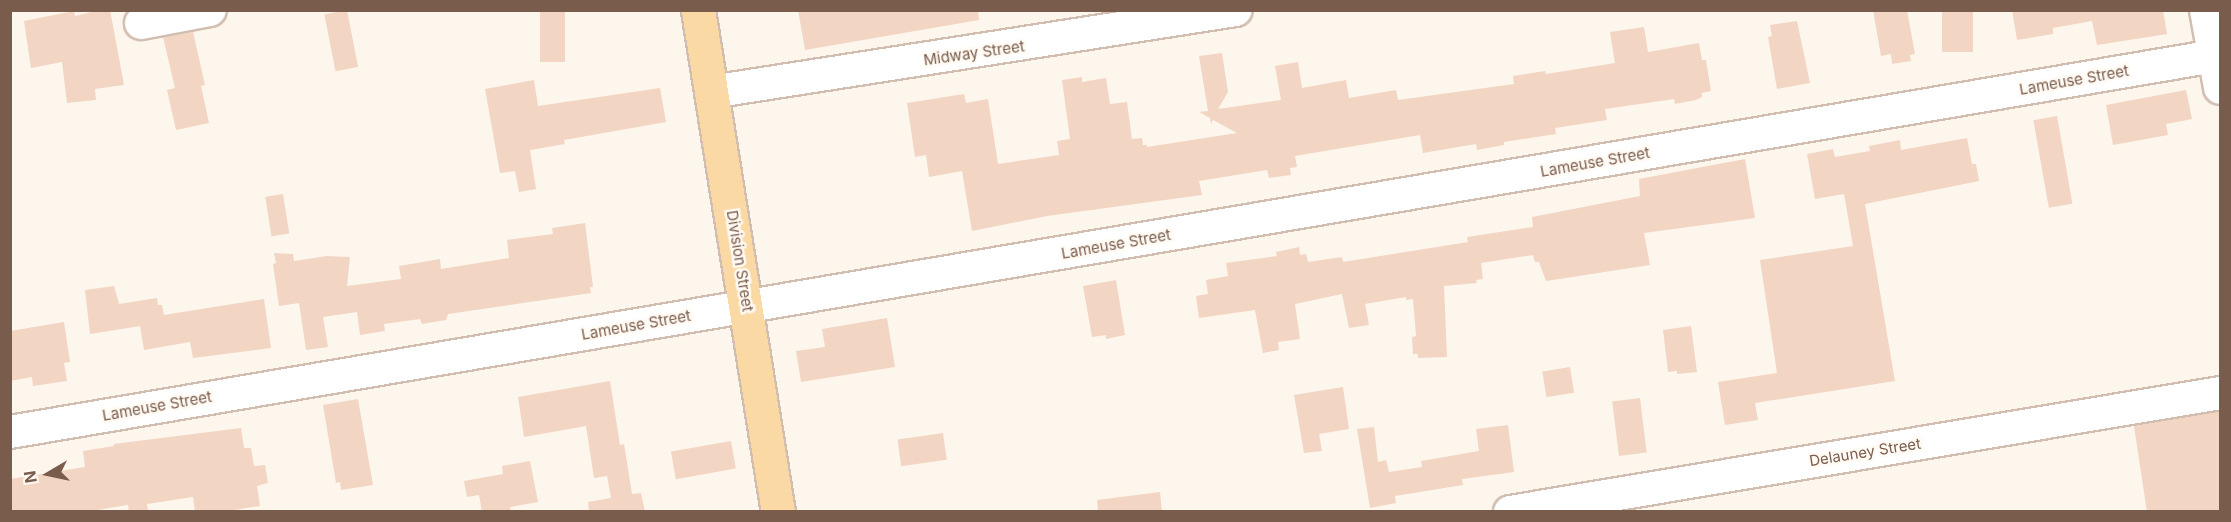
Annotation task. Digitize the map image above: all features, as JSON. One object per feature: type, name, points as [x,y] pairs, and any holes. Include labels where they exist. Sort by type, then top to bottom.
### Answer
[{"type":"main road","name":"Division Street","points":[[698,10],[778,512]]},
{"type":"street","points":[[141,23],[210,10]]},
{"type":"street","name":"Midway Street","points":[[711,92],[1236,10]]},
{"type":"street","points":[[2206,10],[2218,55],[2220,88]]},
{"type":"street","name":"Lameuse Street","points":[[10,432],[2218,55]]},
{"type":"street","name":"Delauney Street","points":[[1510,512],[2220,393]]},
{"type":"building","points":[[110,10],[124,85],[95,89],[96,100],[67,103],[62,62],[31,68],[24,21],[74,11],[75,16]]},
{"type":"building","points":[[347,10],[358,67],[335,71],[324,14]]},
{"type":"building","points":[[540,10],[565,10],[565,62],[540,62]]},
{"type":"building","points":[[798,10],[978,10],[979,20],[805,50]]},
{"type":"building","points":[[1873,10],[1907,10],[1915,54],[1910,55],[1911,61],[1892,64],[1891,54],[1881,56]]},
{"type":"building","points":[[1942,10],[1973,10],[1973,52],[1942,52]]},
{"type":"building","points":[[2012,10],[2163,10],[2167,34],[2097,45],[2092,21],[2053,28],[2053,34],[2017,40]]},
{"type":"building","points":[[1797,21],[1810,83],[1777,89],[1768,37],[1772,36],[1770,25]]},
{"type":"building","points":[[1644,27],[1648,52],[1699,43],[1702,60],[1706,60],[1711,91],[1702,93],[1702,97],[1696,100],[1675,104],[1674,99],[1605,109],[1607,120],[1555,128],[1556,134],[1504,142],[1504,145],[1477,150],[1476,144],[1423,153],[1420,135],[1295,156],[1297,167],[1290,168],[1291,175],[1269,178],[1267,170],[1199,181],[1202,195],[1047,216],[972,231],[962,171],[929,177],[926,155],[915,157],[907,103],[964,94],[966,103],[988,99],[998,164],[1059,155],[1057,141],[1070,139],[1062,80],[1082,77],[1082,82],[1106,78],[1110,104],[1127,102],[1132,139],[1142,138],[1143,145],[1147,147],[1237,133],[1213,120],[1211,124],[1210,118],[1199,112],[1208,111],[1199,56],[1222,53],[1228,92],[1218,109],[1281,100],[1275,66],[1298,62],[1302,88],[1346,80],[1349,98],[1396,90],[1398,100],[1514,84],[1513,76],[1545,71],[1546,74],[1615,63],[1610,32]]},
{"type":"building","points":[[193,32],[205,85],[201,86],[209,123],[176,130],[167,90],[175,88],[163,37]]},
{"type":"building","points":[[534,80],[538,106],[660,88],[666,122],[564,140],[565,144],[530,150],[536,189],[519,192],[515,171],[500,173],[485,89]]},
{"type":"building","points":[[2186,90],[2192,119],[2166,124],[2168,135],[2113,145],[2106,105]]},
{"type":"building","points":[[2057,116],[2072,204],[2049,208],[2033,120]]},
{"type":"building","points":[[1967,138],[1972,164],[1976,164],[1979,181],[1865,204],[1895,381],[1755,403],[1758,420],[1725,425],[1718,382],[1777,373],[1760,260],[1853,246],[1844,194],[1815,199],[1807,154],[1833,149],[1835,157],[1870,151],[1869,146],[1900,140],[1901,150]]},
{"type":"building","points":[[1745,159],[1755,218],[1644,233],[1650,265],[1546,281],[1539,262],[1535,262],[1533,255],[1481,263],[1483,279],[1476,280],[1477,283],[1444,286],[1447,357],[1418,358],[1418,354],[1413,354],[1412,337],[1416,336],[1413,299],[1406,300],[1406,297],[1365,304],[1369,325],[1349,328],[1342,294],[1295,304],[1300,339],[1278,342],[1279,350],[1263,353],[1255,310],[1199,318],[1196,296],[1208,294],[1206,280],[1228,276],[1226,263],[1277,256],[1276,252],[1299,247],[1300,255],[1306,254],[1308,262],[1342,257],[1343,262],[1468,242],[1467,237],[1533,227],[1532,217],[1640,196],[1639,179]]},
{"type":"building","points":[[283,194],[289,234],[271,236],[265,197]]},
{"type":"building","points":[[585,223],[593,287],[590,287],[591,293],[448,314],[446,320],[422,324],[420,319],[384,324],[385,331],[360,335],[357,312],[323,317],[328,347],[306,350],[299,303],[279,306],[273,264],[276,263],[274,253],[293,254],[294,261],[327,256],[350,257],[347,286],[401,279],[399,266],[440,259],[441,269],[509,258],[507,240],[553,234],[552,228]]},
{"type":"building","points":[[1116,280],[1125,335],[1106,339],[1106,335],[1092,337],[1083,286]]},
{"type":"building","points":[[114,286],[119,304],[157,298],[158,305],[162,305],[164,315],[264,299],[271,348],[193,358],[190,342],[144,350],[140,326],[90,334],[85,290]]},
{"type":"building","points":[[887,318],[895,367],[801,382],[796,351],[825,347],[822,329]]},
{"type":"building","points":[[64,322],[70,362],[64,363],[67,381],[33,386],[32,377],[10,381],[10,331]]},
{"type":"building","points":[[1691,326],[1697,372],[1677,374],[1677,371],[1668,372],[1663,330]]},
{"type":"building","points":[[1570,367],[1574,393],[1546,397],[1542,371]]},
{"type":"building","points":[[610,381],[620,445],[624,444],[632,494],[641,493],[645,512],[589,512],[588,502],[611,498],[607,476],[594,478],[586,426],[524,437],[518,397]]},
{"type":"building","points":[[1343,387],[1349,429],[1319,434],[1322,451],[1304,453],[1294,395]]},
{"type":"building","points":[[1640,398],[1647,453],[1619,456],[1612,401]]},
{"type":"building","points":[[358,399],[373,485],[341,490],[340,482],[336,483],[323,405]]},
{"type":"building","points":[[2220,411],[2220,512],[2147,512],[2134,426]]},
{"type":"building","points":[[1508,425],[1514,472],[1462,479],[1463,485],[1395,496],[1396,503],[1370,508],[1357,429],[1374,427],[1378,462],[1386,460],[1389,472],[1422,467],[1421,461],[1479,451],[1476,429]]},
{"type":"building","points":[[241,428],[244,448],[251,448],[254,466],[265,465],[268,483],[257,486],[260,506],[221,512],[195,512],[193,497],[147,504],[148,512],[129,512],[128,505],[85,512],[10,512],[10,479],[85,467],[83,451],[114,446],[114,444]]},
{"type":"building","points":[[943,433],[947,460],[901,466],[897,439]]},
{"type":"building","points":[[731,441],[736,469],[676,479],[671,452]]},
{"type":"building","points":[[530,461],[538,502],[510,507],[511,512],[482,512],[479,495],[467,497],[464,481],[503,474],[502,466]]},
{"type":"building","points":[[1160,492],[1162,512],[1098,512],[1097,500]]}]
